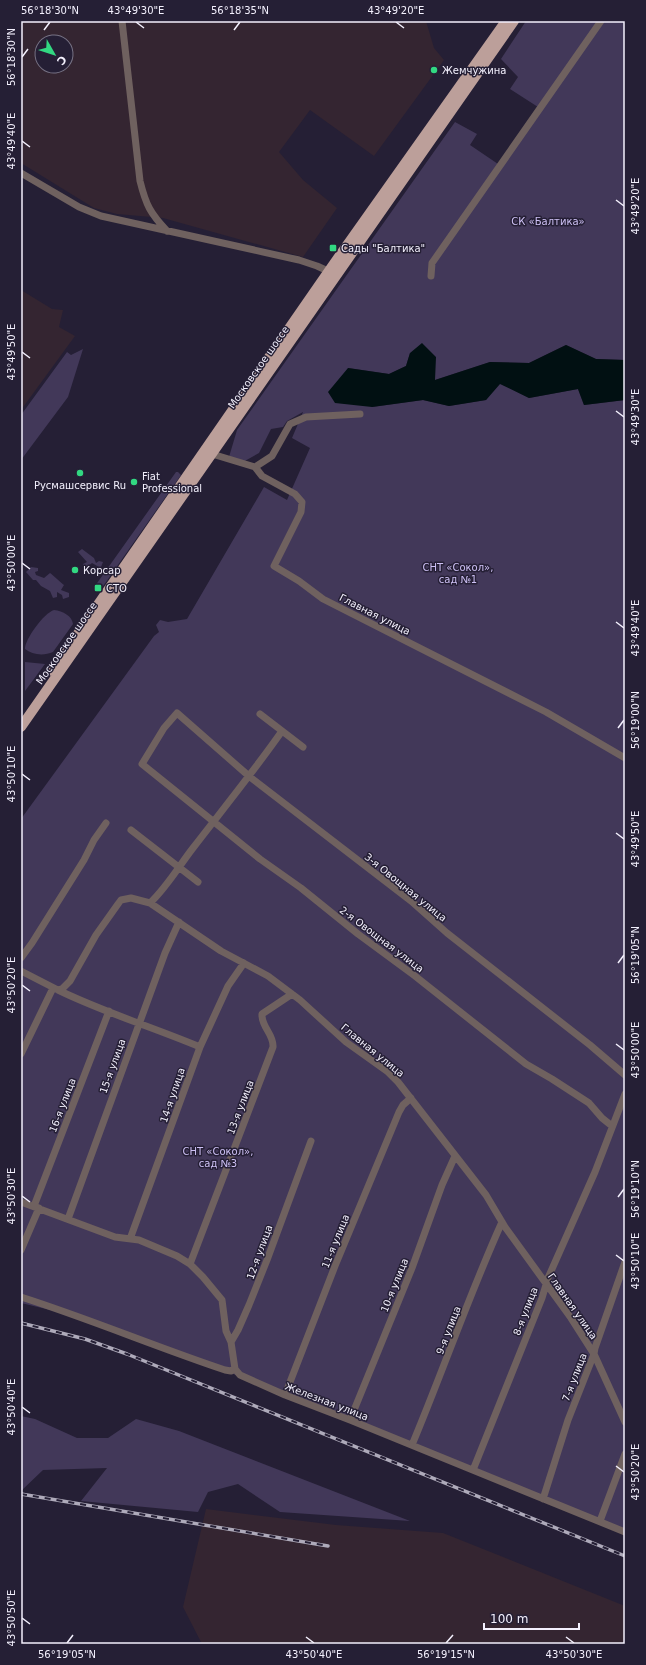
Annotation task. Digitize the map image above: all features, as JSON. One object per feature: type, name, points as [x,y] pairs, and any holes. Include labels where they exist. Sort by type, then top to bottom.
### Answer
[{"type":"main road","name":"Московское шоссе","points":[[21,727],[212,454],[332,274],[506,21]]},
{"type":"main road","name":"Московское шоссе","points":[[21,716],[332,274],[514,21]]},
{"type":"street","points":[[122,21],[140,181],[146,203],[153,217],[168,232]]},
{"type":"street","points":[[431,276],[432,263],[601,21]]},
{"type":"street","points":[[21,173],[79,207],[101,216],[299,260],[317,266],[332,274]]},
{"type":"street","points":[[255,467],[272,456],[290,424],[306,416],[360,414]]},
{"type":"street","name":"Главная улица","points":[[212,454],[255,467],[262,476],[295,494],[302,502],[301,512],[274,566],[278,570],[299,581],[323,598],[546,712],[625,758]]},
{"type":"street","name":"3-я Овощная улица","points":[[142,764],[164,728],[177,713],[250,777],[411,901],[453,937],[590,1045],[625,1075]]},
{"type":"street","points":[[260,714],[303,747]]},
{"type":"street","points":[[150,903],[158,896],[250,777],[282,731]]},
{"type":"street","name":"2-я Овощная улица","points":[[142,764],[214,822],[358,934],[415,976],[526,1064],[589,1103],[602,1118],[612,1126]]},
{"type":"street","points":[[21,958],[32,943],[84,860],[94,840],[106,823]]},
{"type":"street","points":[[131,830],[198,882]]},
{"type":"street","name":"Главная улица","points":[[56,989],[62,989],[67,986],[96,935],[121,900],[131,898],[150,903],[221,950],[268,976],[292,994],[346,1042],[388,1072],[411,1098],[486,1195],[502,1222],[571,1318],[594,1354],[625,1422]]},
{"type":"street","name":"15-я улица","points":[[68,1219],[139,1022],[165,953],[179,922]]},
{"type":"street","name":"14-я улица","points":[[130,1239],[200,1047],[228,986],[244,963]]},
{"type":"street","points":[[21,971],[94,1007],[139,1022],[200,1047]]},
{"type":"street","points":[[21,1054],[23,1045],[56,989]]},
{"type":"street","name":"13-я улица","points":[[190,1264],[273,1047],[274,1041],[261,1019],[262,1014],[292,994]]},
{"type":"street","name":"16-я улица","points":[[21,1250],[109,1011]]},
{"type":"street","name":"8-я улица","points":[[473,1470],[546,1284],[595,1172],[625,1094]]},
{"type":"street","name":"11-я улица","points":[[285,1396],[335,1266],[399,1112],[403,1105],[411,1098]]},
{"type":"street","name":"12-я улица","points":[[231,1342],[238,1330],[262,1273],[311,1141]]},
{"type":"street","name":"10-я улица","points":[[350,1420],[412,1268],[442,1185],[455,1156]]},
{"type":"street","points":[[21,1202],[115,1237],[139,1240],[177,1256],[190,1264],[222,1300],[226,1331],[231,1342],[235,1369]]},
{"type":"street","name":"9-я улица","points":[[412,1445],[492,1243],[502,1222]]},
{"type":"street","name":"7-я улица","points":[[543,1499],[568,1420],[594,1354],[625,1262]]},
{"type":"street","name":"Железная улица","points":[[21,1297],[224,1370],[230,1371],[235,1369],[240,1375],[285,1396],[350,1420],[625,1532]]},
{"type":"street","points":[[600,1521],[625,1454]]},
{"type":"shaded area","points":[[21,21],[426,21],[434,48],[444,60],[374,156],[310,110],[279,152],[303,180],[337,208],[303,257],[163,218],[117,214],[94,208],[21,163]]},
{"type":"shaded area","points":[[21,290],[52,309],[63,310],[59,327],[75,336],[21,410]]},
{"type":"shaded area","points":[[422,343],[436,357],[435,380],[490,362],[529,363],[566,345],[596,359],[625,360],[625,400],[584,405],[578,389],[529,398],[500,384],[486,400],[449,406],[423,400],[372,407],[335,403],[328,392],[348,368],[389,374],[406,366],[410,353]]},
{"type":"shaded area","points":[[206,1509],[336,1525],[443,1533],[625,1606],[625,1644],[202,1644],[183,1607]]},
{"type":"green space","points":[[526,21],[625,21],[625,360],[596,359],[566,345],[529,363],[490,362],[435,380],[410,353],[406,366],[389,374],[348,368],[372,407],[423,400],[449,406],[486,400],[500,383],[529,398],[578,389],[584,405],[625,400],[625,1534],[160,1344],[63,1313],[21,1303],[21,819],[154,636],[159,632],[156,625],[160,620],[168,622],[187,619],[264,487],[287,500],[310,448],[292,438],[303,412],[287,421],[283,427],[271,429],[259,453],[243,462],[229,457],[237,430],[455,122],[477,134],[470,145],[498,164],[538,107],[510,89],[518,77],[501,59]]},
{"type":"green space","points":[[83,349],[68,397],[21,460],[21,415],[67,352],[71,355]]},
{"type":"green space","points":[[176,472],[181,475],[99,592],[95,592],[95,586]]},
{"type":"green space","points":[[82,549],[94,558],[96,563],[99,561],[103,562],[101,567],[92,563],[86,568],[89,572],[85,574],[83,564],[87,562],[78,552]]},
{"type":"green space","points":[[31,567],[38,568],[38,571],[35,572],[36,575],[44,578],[50,573],[64,585],[61,590],[69,593],[69,597],[63,599],[62,595],[57,592],[57,597],[53,598],[50,591],[41,586],[36,580],[33,580],[26,572]]},
{"type":"green space","points":[[54,610],[61,611],[66,614],[71,619],[73,624],[53,652],[46,654],[31,653],[25,649],[28,639],[40,621]]},
{"type":"green space","points":[[25,662],[45,664],[25,691]]},
{"type":"green space","points":[[21,1416],[35,1419],[77,1438],[108,1438],[136,1419],[179,1431],[410,1521],[280,1512],[238,1484],[208,1492],[198,1512],[81,1501],[107,1468],[43,1470],[21,1491]]},
{"type":"railway","points":[[21,1323],[85,1339],[127,1354],[625,1556]]},
{"type":"railway","points":[[21,1494],[328,1546]]},
{"type":"place","name":"Жемчужина","points":[[434,70]]},
{"type":"place","name":"Сады \"Балтика\"","points":[[333,248]]},
{"type":"place","name":"Русмашсервис Ru","points":[[80,473]]},
{"type":"place","name":"Fiat Professional","points":[[134,482]]},
{"type":"place","name":"Корсар","points":[[75,570]]},
{"type":"place","name":"СТО","points":[[98,588]]},
{"type":"park label","name":"СК «Балтика»","points":[[548,221]]},
{"type":"park label","name":"СНТ «Сокол», сад №1","points":[[458,572]]},
{"type":"park label","name":"СНТ «Сокол», сад №3","points":[[218,1156]]}]
